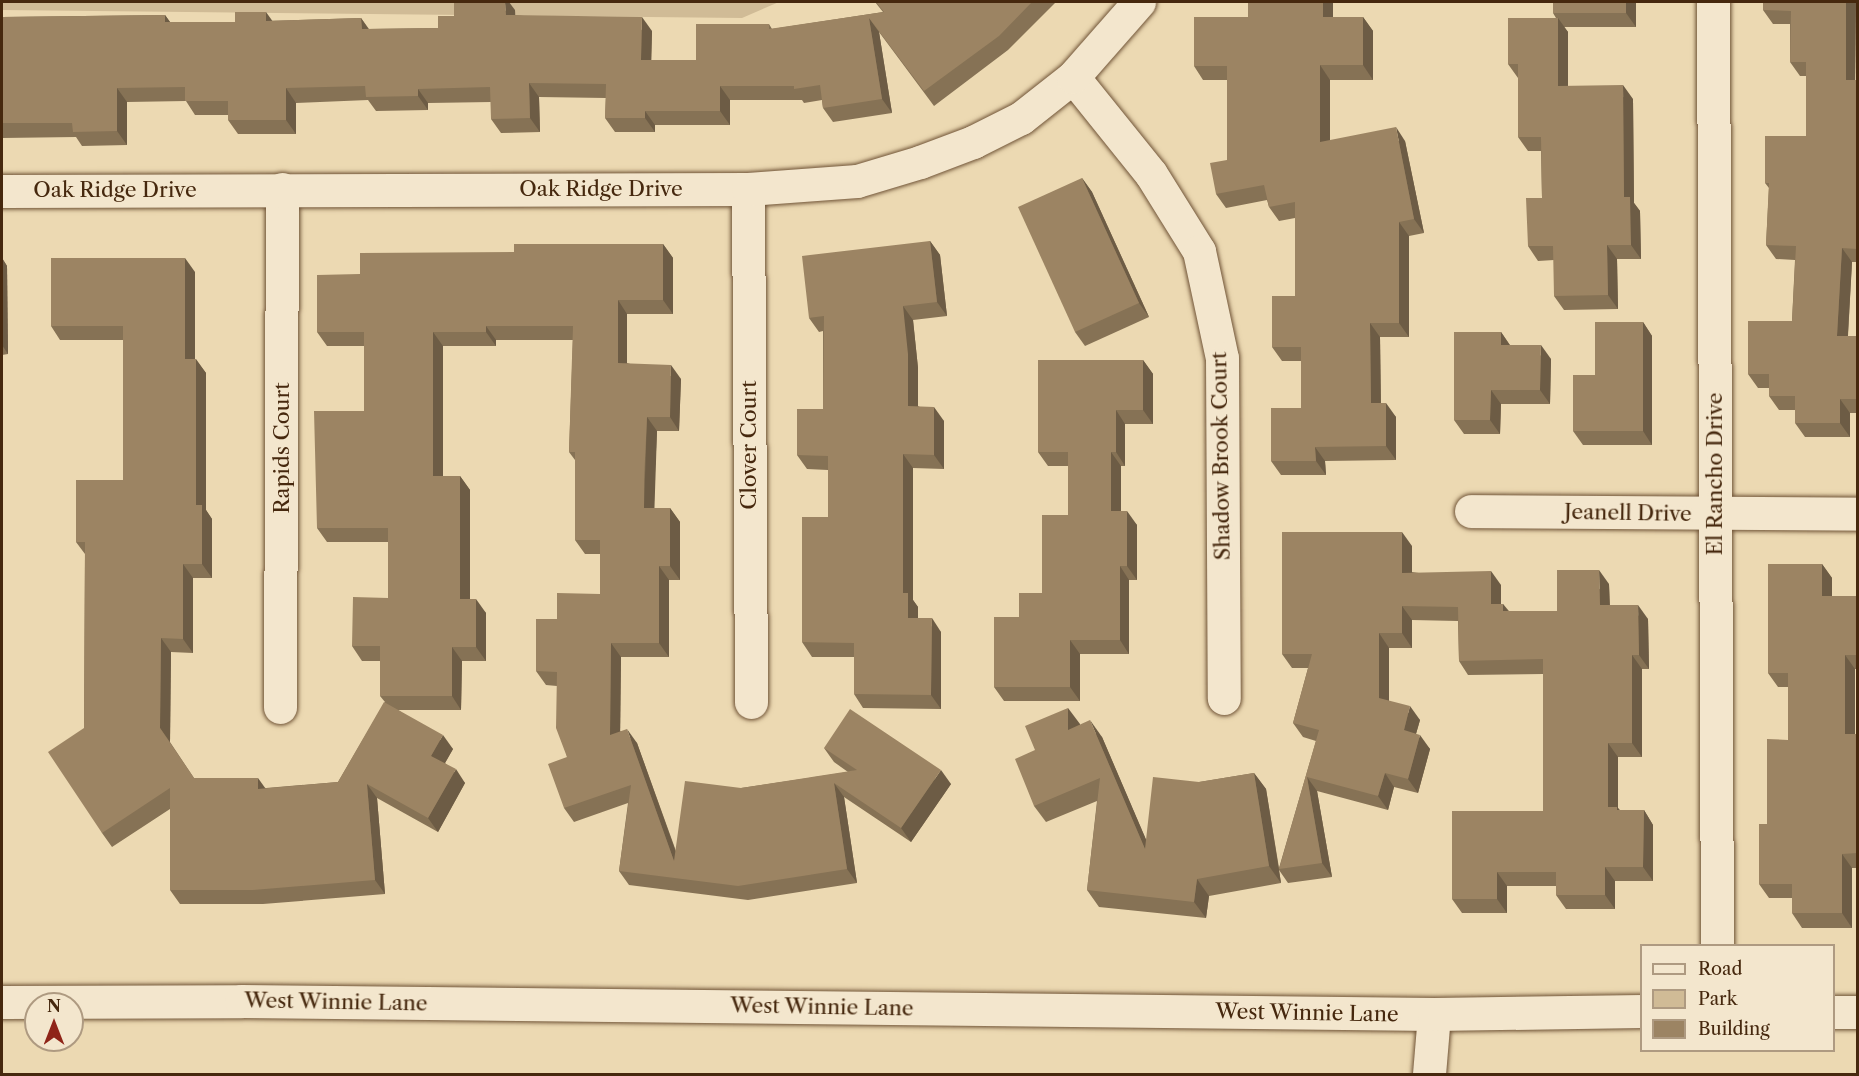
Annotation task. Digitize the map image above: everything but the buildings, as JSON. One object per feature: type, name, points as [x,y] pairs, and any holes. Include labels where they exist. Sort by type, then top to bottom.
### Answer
[{"type":"street","name":"Oak Ridge Drive","points":[[2,190],[748,189],[857,181],[920,162],[973,142],[1021,118],[1073,77],[1139,2]]},
{"type":"street","name":"El Rancho Drive","points":[[1713,2],[1718,944]]},
{"type":"street","name":"Shadow Brook Court","points":[[1073,77],[1150,174],[1198,251],[1222,358],[1224,698]]},
{"type":"street","name":"Rapids Court","points":[[280,707],[282,189]]},
{"type":"street","name":"Clover Court","points":[[748,189],[751,702]]},
{"type":"street","name":"Jeanell Drive","points":[[1471,511],[1857,514]]},
{"type":"street","name":"West Winnie Lane","points":[[2,1002],[241,1001],[1434,1014],[1640,1011]]},
{"type":"street","points":[[1835,1012],[1857,1012]]},
{"type":"street","points":[[1429,1074],[1434,1014]]},
{"type":"green space","points":[[2,2],[779,2],[742,18],[2,10]]}]
